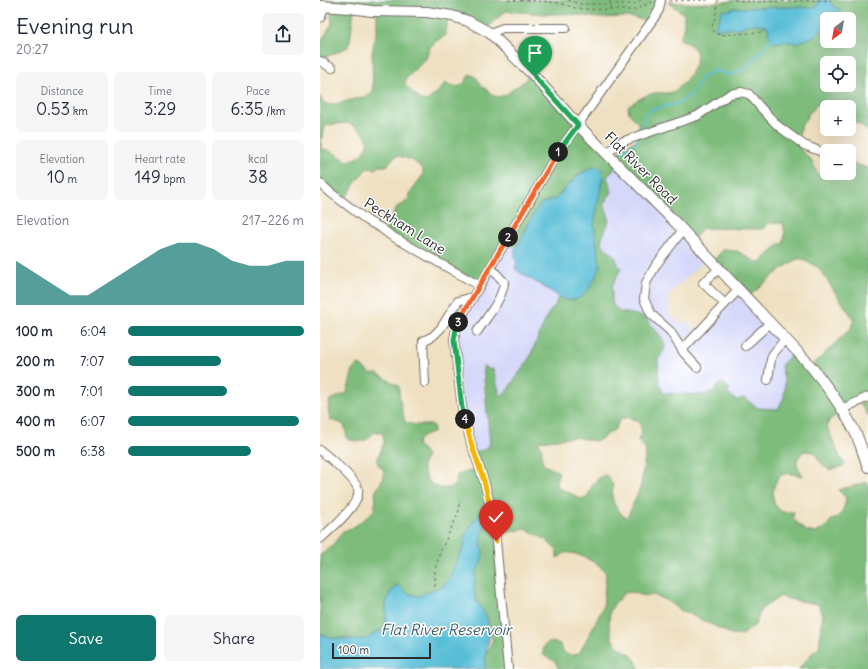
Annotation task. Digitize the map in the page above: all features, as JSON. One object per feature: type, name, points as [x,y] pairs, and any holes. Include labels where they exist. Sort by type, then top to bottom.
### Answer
[{"type":"main road","name":"Flat River Road","points":[[323,6],[372,11],[428,12],[452,16],[468,21],[490,33],[535,77],[578,125],[683,230],[822,380],[842,409],[856,434],[868,467]]},
{"type":"street","points":[[508,669],[496,541],[491,507],[471,443],[462,408],[454,340],[456,329],[459,321],[557,154],[661,4]]},
{"type":"street","points":[[320,18],[323,6]]},
{"type":"street","points":[[490,33],[503,28],[566,28]]},
{"type":"street","points":[[320,61],[332,68]]},
{"type":"street","points":[[607,153],[620,142],[697,116],[730,94],[741,92],[749,94],[778,126],[804,144],[820,151]]},
{"type":"street","name":"Peckham Lane","points":[[320,183],[368,221],[480,286]]},
{"type":"street","points":[[683,230],[656,265],[646,283],[644,299],[651,314],[670,331],[682,350],[697,367]]},
{"type":"street","points":[[477,332],[504,289],[504,282],[491,268]]},
{"type":"street","points":[[719,269],[703,283],[725,304]]},
{"type":"street","points":[[682,350],[739,289]]},
{"type":"street","points":[[425,383],[423,341],[433,336],[441,328],[458,301],[473,297]]},
{"type":"street","points":[[745,346],[770,323]]},
{"type":"street","points":[[768,380],[773,354],[785,339]]},
{"type":"street","points":[[842,409],[868,397]]},
{"type":"street","points":[[320,450],[356,483],[359,490],[359,495],[353,506],[330,531],[320,539]]},
{"type":"path","points":[[508,0],[559,3],[574,8],[610,10],[635,10],[649,2],[661,4],[710,0]]},
{"type":"path","points":[[568,0],[579,4],[634,4],[641,0]]},
{"type":"path","points":[[610,0],[610,10]]},
{"type":"path","points":[[718,0],[712,28],[714,32],[720,35],[764,32]]},
{"type":"path","points":[[734,0],[760,2],[831,0]]},
{"type":"path","points":[[435,586],[435,570],[439,555],[459,511],[459,500]]},
{"type":"shaded area","points":[[617,165],[708,258],[666,297],[669,299],[668,309],[672,317],[680,323],[687,322],[690,324],[693,334],[742,294],[795,351],[781,366],[785,383],[784,397],[778,409],[758,408],[744,398],[737,400],[726,393],[713,391],[703,395],[663,393],[659,383],[658,360],[665,348],[633,314],[619,312],[612,303],[612,286],[621,268],[617,265],[615,257],[602,245],[601,239],[610,222],[603,204],[607,177]]},
{"type":"shaded area","points":[[517,246],[514,251],[516,253],[514,257],[517,262],[515,268],[516,270],[559,296],[548,314],[530,357],[502,396],[500,395],[493,369],[490,370],[485,366],[482,368],[490,445],[483,450],[474,452],[461,408],[457,325],[503,247]]},
{"type":"green space","points":[[320,0],[661,0],[650,22],[625,17],[599,18],[571,14],[544,14],[506,11],[488,28],[448,16],[446,35],[430,47],[426,59],[406,79],[405,85],[421,100],[427,101],[446,83],[461,86],[470,74],[476,77],[482,86],[494,96],[499,97],[507,94],[524,82],[529,74],[613,159],[623,148],[636,140],[639,135],[638,123],[629,113],[628,106],[649,95],[674,91],[690,74],[696,62],[696,52],[693,47],[679,38],[683,29],[684,14],[668,2],[700,3],[732,0],[818,0],[818,5],[812,8],[734,8],[727,11],[721,11],[721,15],[715,27],[740,28],[749,24],[760,24],[768,27],[768,34],[776,43],[784,41],[796,43],[812,37],[820,32],[820,48],[856,48],[856,12],[838,12],[831,4],[830,0],[868,0],[868,132],[861,125],[856,123],[856,100],[820,100],[820,105],[816,105],[809,113],[802,125],[797,139],[800,149],[811,160],[816,173],[820,175],[820,180],[856,180],[856,164],[868,168],[868,416],[860,403],[841,412],[829,420],[827,427],[841,459],[845,463],[844,466],[829,470],[820,462],[814,452],[804,451],[797,460],[803,476],[784,474],[780,476],[775,483],[773,498],[775,505],[782,512],[794,512],[793,519],[806,531],[816,533],[828,525],[831,520],[837,518],[842,511],[846,498],[838,490],[868,482],[868,669],[799,669],[813,652],[819,648],[823,614],[818,604],[788,599],[781,596],[761,609],[755,625],[742,635],[733,635],[681,611],[667,601],[654,595],[647,596],[632,592],[624,593],[614,604],[610,611],[609,623],[612,638],[616,645],[630,654],[640,669],[559,669],[555,661],[543,655],[544,647],[551,642],[560,644],[566,654],[575,655],[580,652],[603,608],[606,574],[600,566],[575,554],[565,553],[557,558],[557,551],[545,539],[526,529],[495,533],[508,669],[479,669],[493,640],[487,618],[477,601],[474,591],[476,572],[481,563],[483,552],[481,535],[487,520],[465,543],[449,579],[443,586],[419,596],[406,593],[397,585],[390,593],[386,603],[386,621],[383,629],[368,638],[358,640],[350,638],[330,638],[320,633],[320,555],[336,541],[343,531],[356,526],[374,510],[376,500],[375,493],[384,476],[384,470],[379,466],[377,461],[384,442],[383,434],[377,432],[363,441],[347,439],[345,427],[339,422],[330,420],[328,408],[330,400],[347,393],[353,370],[358,364],[371,374],[378,374],[399,386],[401,405],[406,423],[416,425],[433,425],[434,432],[421,438],[417,445],[424,451],[427,457],[423,463],[423,468],[426,477],[431,484],[442,488],[452,487],[456,483],[457,475],[478,469],[474,452],[483,450],[490,445],[483,366],[490,370],[493,369],[500,395],[502,396],[530,357],[548,314],[556,304],[559,296],[565,300],[600,266],[594,225],[603,175],[579,174],[555,199],[542,203],[536,210],[517,246],[503,247],[481,283],[385,231],[398,206],[402,205],[408,199],[423,175],[423,169],[411,160],[397,156],[392,159],[387,166],[379,166],[376,169],[367,168],[342,201],[320,183],[320,96],[323,103],[330,105],[368,96],[373,91],[372,52],[377,29],[377,13],[354,9],[348,47],[320,60],[320,43],[332,24],[330,8],[320,7]],"holes":[[[347,123],[364,133],[368,141],[363,154],[358,158],[348,161],[328,150],[321,149],[322,136],[326,125]],[[617,165],[692,240],[703,228],[761,229],[769,223],[783,223],[785,234],[783,244],[779,244],[761,262],[756,262],[737,251],[723,250],[712,262],[747,298],[780,270],[797,259],[803,259],[818,267],[854,320],[851,328],[811,367],[795,351],[783,363],[781,366],[785,383],[784,397],[778,409],[758,408],[744,398],[736,400],[727,393],[730,389],[722,382],[713,391],[703,395],[663,393],[659,383],[658,360],[665,348],[663,339],[646,318],[619,312],[612,303],[612,286],[621,268],[615,257],[605,248],[601,240],[609,218],[603,204],[612,192],[607,177]],[[628,417],[640,422],[642,433],[638,439],[646,449],[641,486],[627,518],[622,515],[614,504],[612,496],[613,486],[609,477],[605,475],[596,481],[588,496],[582,499],[559,488],[556,483],[559,472],[544,465],[541,457],[542,450],[538,441],[575,437],[594,441],[599,440],[615,429],[620,420]]]},
{"type":"water","points":[[818,0],[830,0],[831,4],[840,12],[820,12],[820,32],[812,37],[796,43],[784,41],[776,43],[767,34],[769,33],[768,27],[760,24],[749,24],[740,28],[717,29],[715,27],[721,15],[721,11],[724,10],[727,11],[734,8],[812,8],[818,5]]},
{"type":"water","points":[[596,166],[602,170],[603,175],[594,225],[600,266],[595,278],[582,296],[575,300],[565,300],[516,270],[515,268],[517,262],[514,257],[516,253],[514,252],[536,210],[542,203],[555,199],[580,174]]},
{"type":"water","name":"Flat River Reservoir","points":[[485,513],[487,520],[481,535],[483,552],[481,563],[476,572],[474,591],[477,601],[487,618],[490,635],[486,653],[485,669],[320,669],[320,633],[331,638],[358,640],[368,638],[383,629],[386,621],[386,603],[390,593],[397,585],[406,593],[419,596],[443,586],[449,579],[465,543],[464,537],[479,514]]},
{"type":"waterway","points":[[641,132],[647,112],[656,108],[677,104],[693,93],[702,77],[716,70],[728,75],[745,69],[772,39]]},
{"type":"waterway","points":[[622,152],[639,139]]},
{"type":"route","points":[[496,541],[491,507],[471,443],[462,408],[454,340],[459,321],[557,154],[578,125],[535,77]]}]
